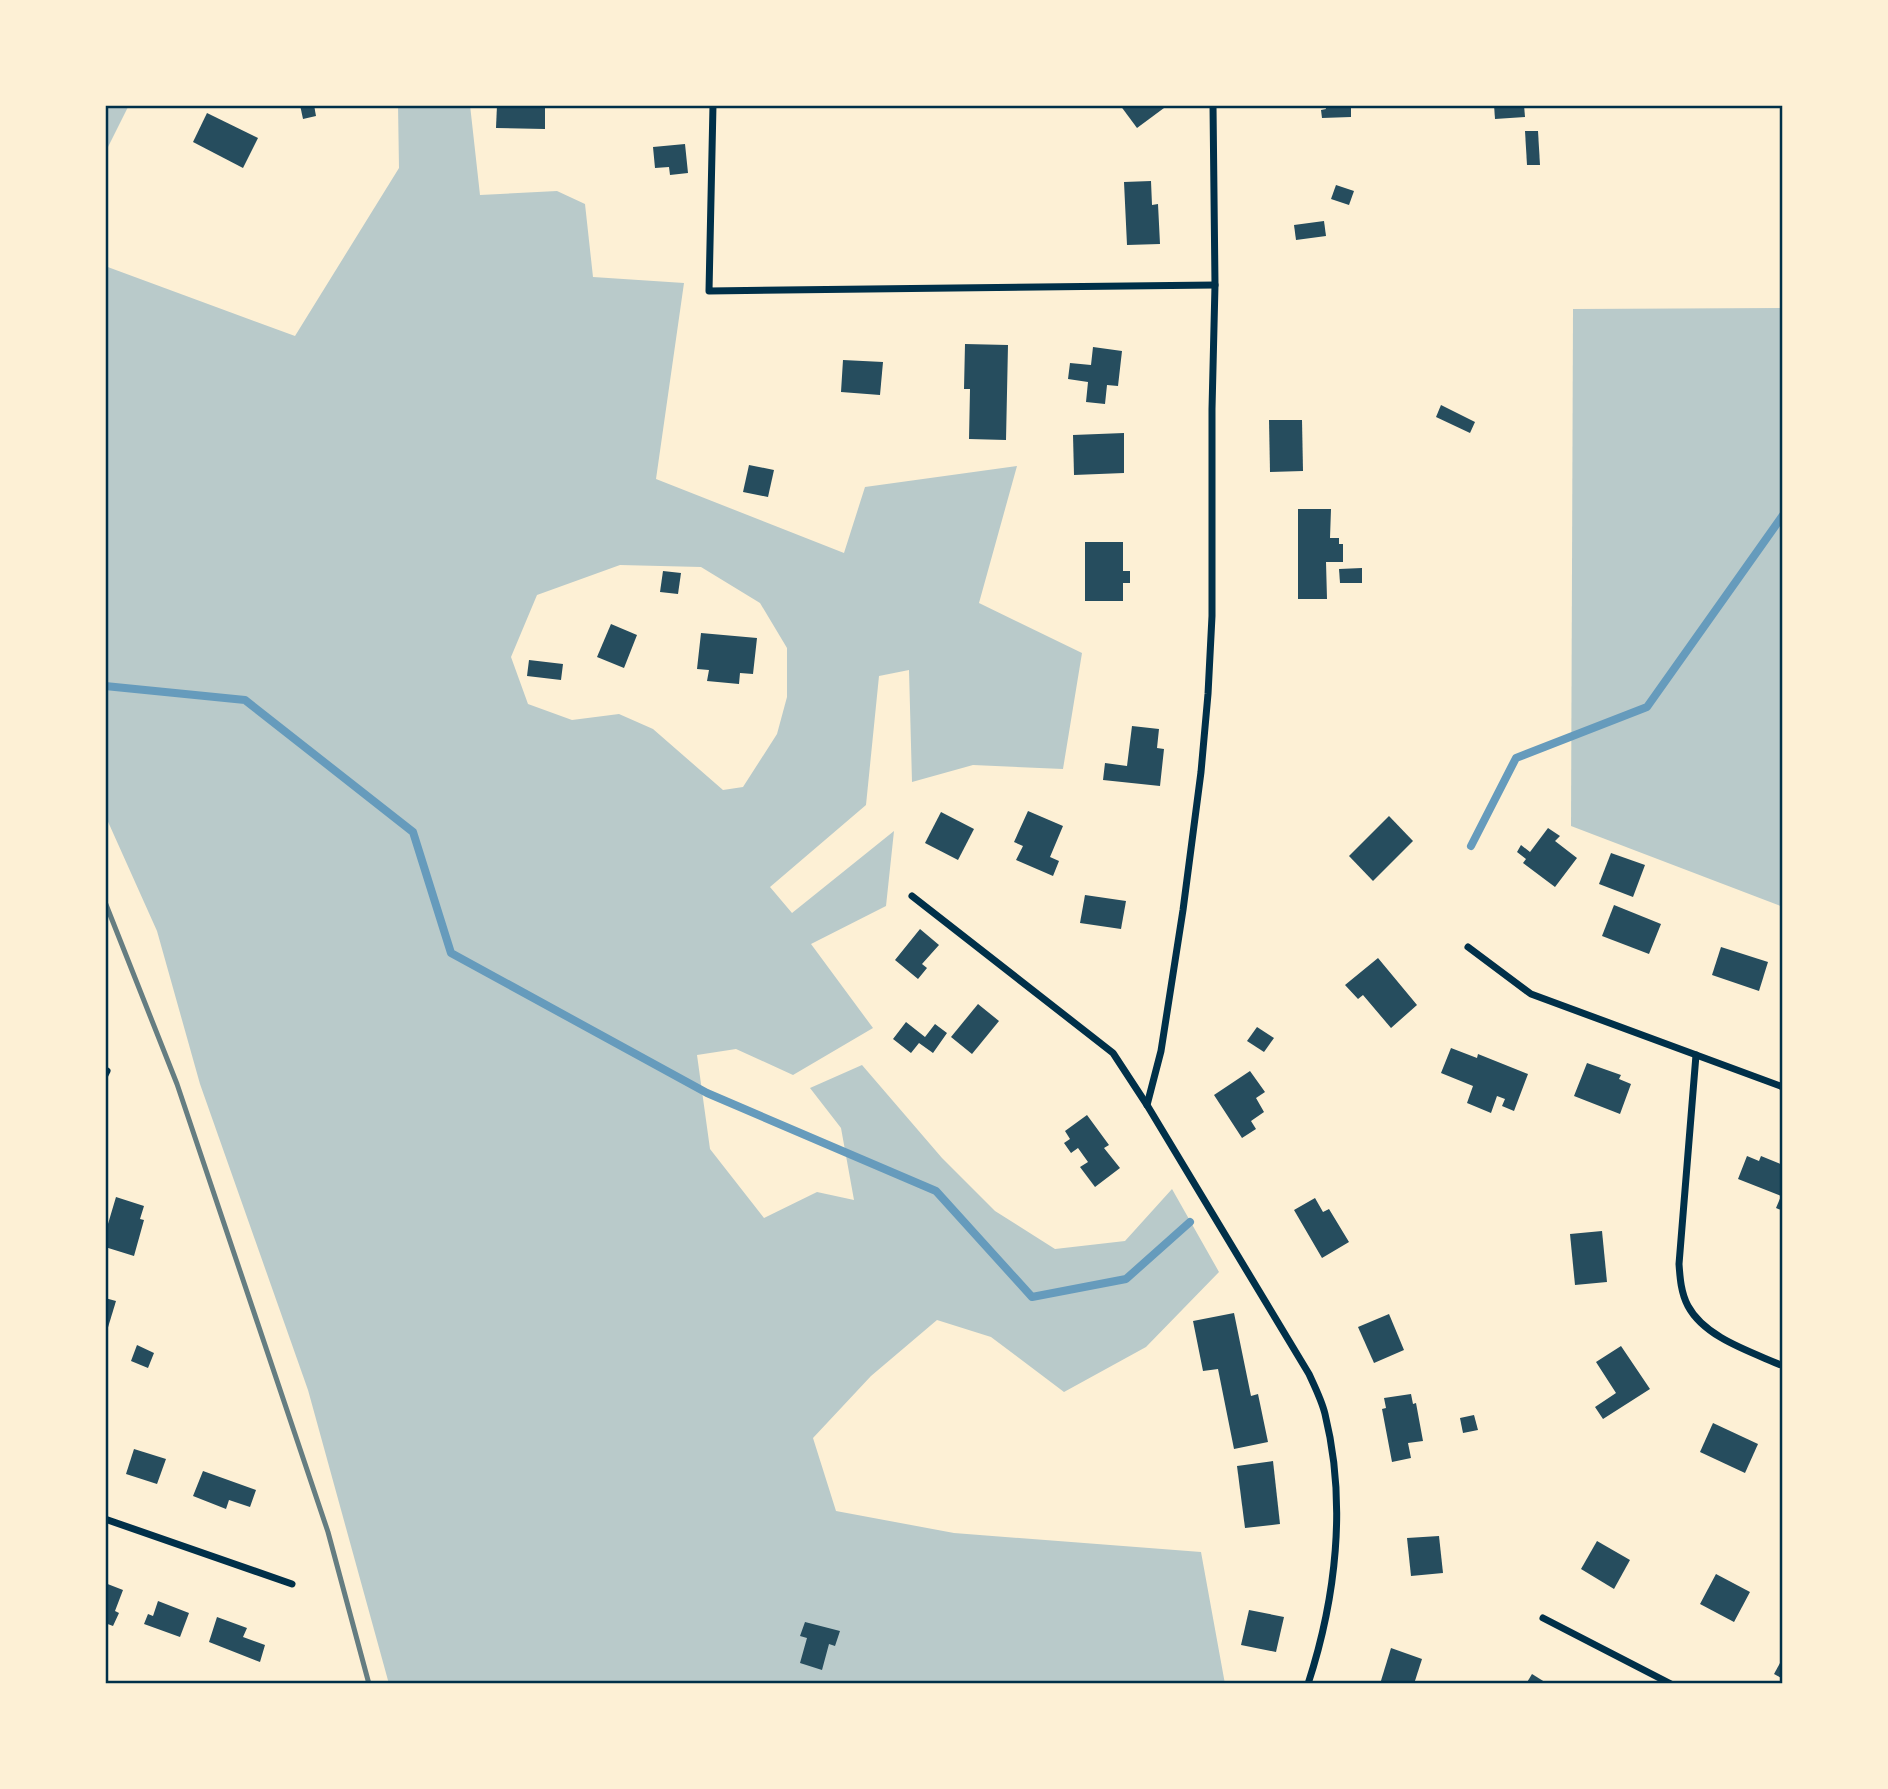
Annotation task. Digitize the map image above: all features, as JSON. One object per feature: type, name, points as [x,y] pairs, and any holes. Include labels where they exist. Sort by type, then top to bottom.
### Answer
[{"type":"street","points":[[713,105],[709,291],[1215,285]]},
{"type":"street","points":[[1147,1105],[1161,1051],[1183,910],[1208,694],[1212,616],[1215,285],[1213,105]]},
{"type":"street","points":[[912,896],[1113,1054],[1147,1105],[1310,1374],[1324,1412],[1332,1449],[1336,1522],[1328,1609],[1308,1684]]},
{"type":"street","points":[[1468,947],[1531,994],[1783,1087]]},
{"type":"street","points":[[1696,1055],[1679,1264],[1681,1287],[1688,1306],[1701,1324],[1719,1337],[1783,1366]]},
{"type":"street","points":[[105,1519],[292,1584]]},
{"type":"street","points":[[1543,1618],[1671,1684]]},
{"type":"shaded area","points":[[105,105],[129,105],[105,153]]},
{"type":"shaded area","points":[[398,105],[470,105],[480,195],[557,191],[585,204],[593,277],[684,283],[656,479],[844,553],[865,487],[1017,466],[979,603],[1082,653],[1063,769],[973,765],[912,782],[909,670],[879,676],[866,805],[770,887],[792,913],[894,831],[886,906],[811,944],[873,1028],[793,1075],[736,1049],[697,1055],[710,1149],[764,1218],[817,1192],[854,1200],[841,1128],[810,1088],[862,1065],[942,1158],[995,1211],[1055,1249],[1125,1241],[1172,1189],[1219,1272],[1146,1347],[1064,1392],[991,1337],[937,1320],[871,1376],[813,1438],[836,1511],[954,1533],[1201,1552],[1225,1684],[389,1684],[308,1390],[200,1084],[157,931],[105,815],[105,266],[295,336],[399,168]],"holes":[[[620,565],[701,567],[760,603],[787,648],[787,697],[777,734],[743,787],[723,790],[653,729],[619,714],[572,720],[528,704],[511,657],[537,595]]]},
{"type":"shaded area","points":[[1783,308],[1783,907],[1571,826],[1573,309]]},
{"type":"building","points":[[300,105],[314,105],[316,116],[303,119]]},
{"type":"building","points":[[497,105],[545,105],[545,129],[496,128]]},
{"type":"building","points":[[1120,105],[1161,105],[1164,108],[1137,128]]},
{"type":"building","points":[[1325,105],[1351,105],[1351,117],[1322,118],[1321,110],[1326,109]]},
{"type":"building","points":[[1494,105],[1524,105],[1525,117],[1495,119]]},
{"type":"building","points":[[207,113],[258,138],[243,168],[193,142]]},
{"type":"building","points":[[1525,131],[1538,131],[1540,165],[1527,165]]},
{"type":"building","points":[[685,144],[688,173],[670,175],[669,167],[655,168],[653,147]]},
{"type":"building","points":[[1151,181],[1152,205],[1158,204],[1160,244],[1127,245],[1124,182]]},
{"type":"building","points":[[1336,185],[1354,191],[1349,205],[1331,199]]},
{"type":"building","points":[[1324,221],[1326,236],[1296,240],[1294,225]]},
{"type":"building","points":[[965,344],[1008,345],[1006,440],[969,439],[970,389],[964,389]]},
{"type":"building","points":[[1093,347],[1122,351],[1118,386],[1107,385],[1105,404],[1086,402],[1088,382],[1068,379],[1070,363],[1091,365]]},
{"type":"building","points":[[843,360],[883,362],[880,395],[841,392]]},
{"type":"building","points":[[1441,405],[1475,422],[1470,433],[1436,417]]},
{"type":"building","points":[[1269,420],[1302,420],[1303,471],[1270,472]]},
{"type":"building","points":[[1124,433],[1124,473],[1074,475],[1073,435]]},
{"type":"building","points":[[749,465],[774,470],[768,497],[743,492]]},
{"type":"building","points":[[1298,509],[1331,509],[1330,538],[1339,538],[1339,544],[1343,544],[1343,562],[1326,562],[1327,599],[1298,599]]},
{"type":"building","points":[[1085,542],[1123,542],[1123,571],[1130,571],[1130,583],[1123,583],[1123,601],[1085,601]]},
{"type":"building","points":[[1362,568],[1362,583],[1340,583],[1339,569]]},
{"type":"building","points":[[663,571],[681,573],[678,594],[660,592]]},
{"type":"building","points":[[611,624],[637,635],[624,668],[597,657]]},
{"type":"building","points":[[701,633],[757,638],[753,674],[740,673],[739,684],[707,681],[709,670],[697,669]]},
{"type":"building","points":[[529,660],[563,664],[561,680],[527,676]]},
{"type":"building","points":[[1132,726],[1159,729],[1157,748],[1164,749],[1160,786],[1103,780],[1105,763],[1127,766]]},
{"type":"building","points":[[1028,811],[1063,826],[1050,857],[1059,861],[1053,876],[1016,860],[1023,846],[1014,842]]},
{"type":"building","points":[[941,812],[974,829],[958,860],[925,843]]},
{"type":"building","points":[[1389,816],[1413,841],[1373,881],[1349,856]]},
{"type":"building","points":[[1548,828],[1560,836],[1555,841],[1577,858],[1555,887],[1523,863],[1526,859],[1517,852],[1521,845],[1530,852]]},
{"type":"building","points":[[1611,853],[1645,865],[1633,897],[1599,884]]},
{"type":"building","points":[[1085,895],[1126,901],[1121,929],[1080,923]]},
{"type":"building","points":[[1614,905],[1661,924],[1649,954],[1602,936]]},
{"type":"building","points":[[920,929],[939,945],[922,964],[927,968],[918,979],[895,960]]},
{"type":"building","points":[[1721,947],[1768,962],[1759,991],[1712,975]]},
{"type":"building","points":[[1378,958],[1417,1005],[1391,1028],[1363,995],[1358,999],[1345,985]]},
{"type":"building","points":[[978,1004],[999,1021],[972,1054],[951,1037]]},
{"type":"building","points":[[906,1022],[925,1037],[935,1024],[947,1033],[933,1053],[919,1043],[911,1053],[893,1039]]},
{"type":"building","points":[[1257,1027],[1274,1038],[1264,1052],[1247,1041]]},
{"type":"building","points":[[1451,1048],[1477,1058],[1478,1054],[1528,1074],[1514,1111],[1502,1106],[1505,1099],[1497,1096],[1491,1113],[1467,1103],[1473,1086],[1441,1073]]},
{"type":"building","points":[[1587,1063],[1621,1075],[1619,1079],[1631,1084],[1620,1114],[1574,1096]]},
{"type":"building","points":[[1250,1071],[1265,1092],[1256,1098],[1264,1112],[1251,1121],[1256,1129],[1242,1138],[1214,1095]]},
{"type":"building","points":[[1087,1115],[1109,1145],[1104,1148],[1120,1168],[1095,1187],[1080,1167],[1088,1162],[1078,1148],[1071,1153],[1064,1143],[1070,1139],[1065,1131]]},
{"type":"building","points":[[1747,1156],[1759,1161],[1761,1156],[1783,1165],[1783,1211],[1776,1208],[1781,1196],[1738,1179]]},
{"type":"building","points":[[116,1197],[144,1206],[140,1219],[144,1220],[134,1256],[105,1247],[105,1234]]},
{"type":"building","points":[[1315,1198],[1323,1212],[1329,1209],[1349,1242],[1322,1258],[1294,1210]]},
{"type":"building","points":[[1602,1231],[1607,1282],[1575,1285],[1570,1234]]},
{"type":"building","points":[[105,1298],[116,1301],[106,1334],[105,1334]]},
{"type":"building","points":[[1234,1313],[1251,1396],[1258,1394],[1268,1442],[1234,1449],[1218,1369],[1203,1371],[1193,1321]]},
{"type":"building","points":[[1389,1314],[1404,1350],[1374,1363],[1358,1327]]},
{"type":"building","points":[[137,1345],[154,1353],[148,1368],[131,1361]]},
{"type":"building","points":[[1621,1346],[1650,1389],[1603,1419],[1595,1407],[1616,1393],[1596,1362]]},
{"type":"building","points":[[1411,1394],[1413,1404],[1416,1403],[1423,1441],[1408,1443],[1411,1458],[1392,1462],[1382,1409],[1386,1408],[1384,1398]]},
{"type":"building","points":[[1474,1415],[1478,1430],[1463,1433],[1460,1418]]},
{"type":"building","points":[[1713,1423],[1758,1444],[1745,1473],[1700,1452]]},
{"type":"building","points":[[134,1449],[166,1459],[157,1484],[126,1474]]},
{"type":"building","points":[[1273,1461],[1280,1524],[1245,1528],[1237,1466]]},
{"type":"building","points":[[203,1471],[256,1490],[250,1507],[229,1500],[226,1509],[193,1496]]},
{"type":"building","points":[[1439,1536],[1443,1573],[1411,1576],[1407,1538]]},
{"type":"building","points":[[1597,1541],[1630,1560],[1614,1589],[1581,1569]]},
{"type":"building","points":[[1716,1574],[1750,1592],[1734,1622],[1700,1604]]},
{"type":"building","points":[[105,1583],[123,1590],[115,1611],[119,1613],[113,1626],[105,1623],[108,1613],[105,1611]]},
{"type":"building","points":[[158,1601],[189,1613],[180,1637],[144,1624],[148,1614],[153,1616]]},
{"type":"building","points":[[1249,1610],[1284,1617],[1276,1652],[1241,1645]]},
{"type":"building","points":[[217,1617],[247,1628],[243,1637],[265,1645],[260,1662],[209,1642]]},
{"type":"building","points":[[805,1622],[840,1631],[835,1646],[829,1644],[822,1670],[800,1663],[807,1638],[800,1636]]},
{"type":"building","points":[[1391,1648],[1422,1659],[1414,1684],[1380,1684]]},
{"type":"building","points":[[1780,1663],[1783,1665],[1783,1679],[1774,1674]]},
{"type":"building","points":[[1532,1674],[1548,1684],[1526,1684]]},
{"type":"waterway","points":[[1471,846],[1516,758],[1647,707],[1783,515]]},
{"type":"waterway","points":[[105,686],[245,700],[413,832],[451,953],[707,1093],[936,1191],[1032,1297],[1126,1279],[1190,1222]]},
{"type":"railway","points":[[105,902],[177,1084],[328,1532],[369,1684]]}]
